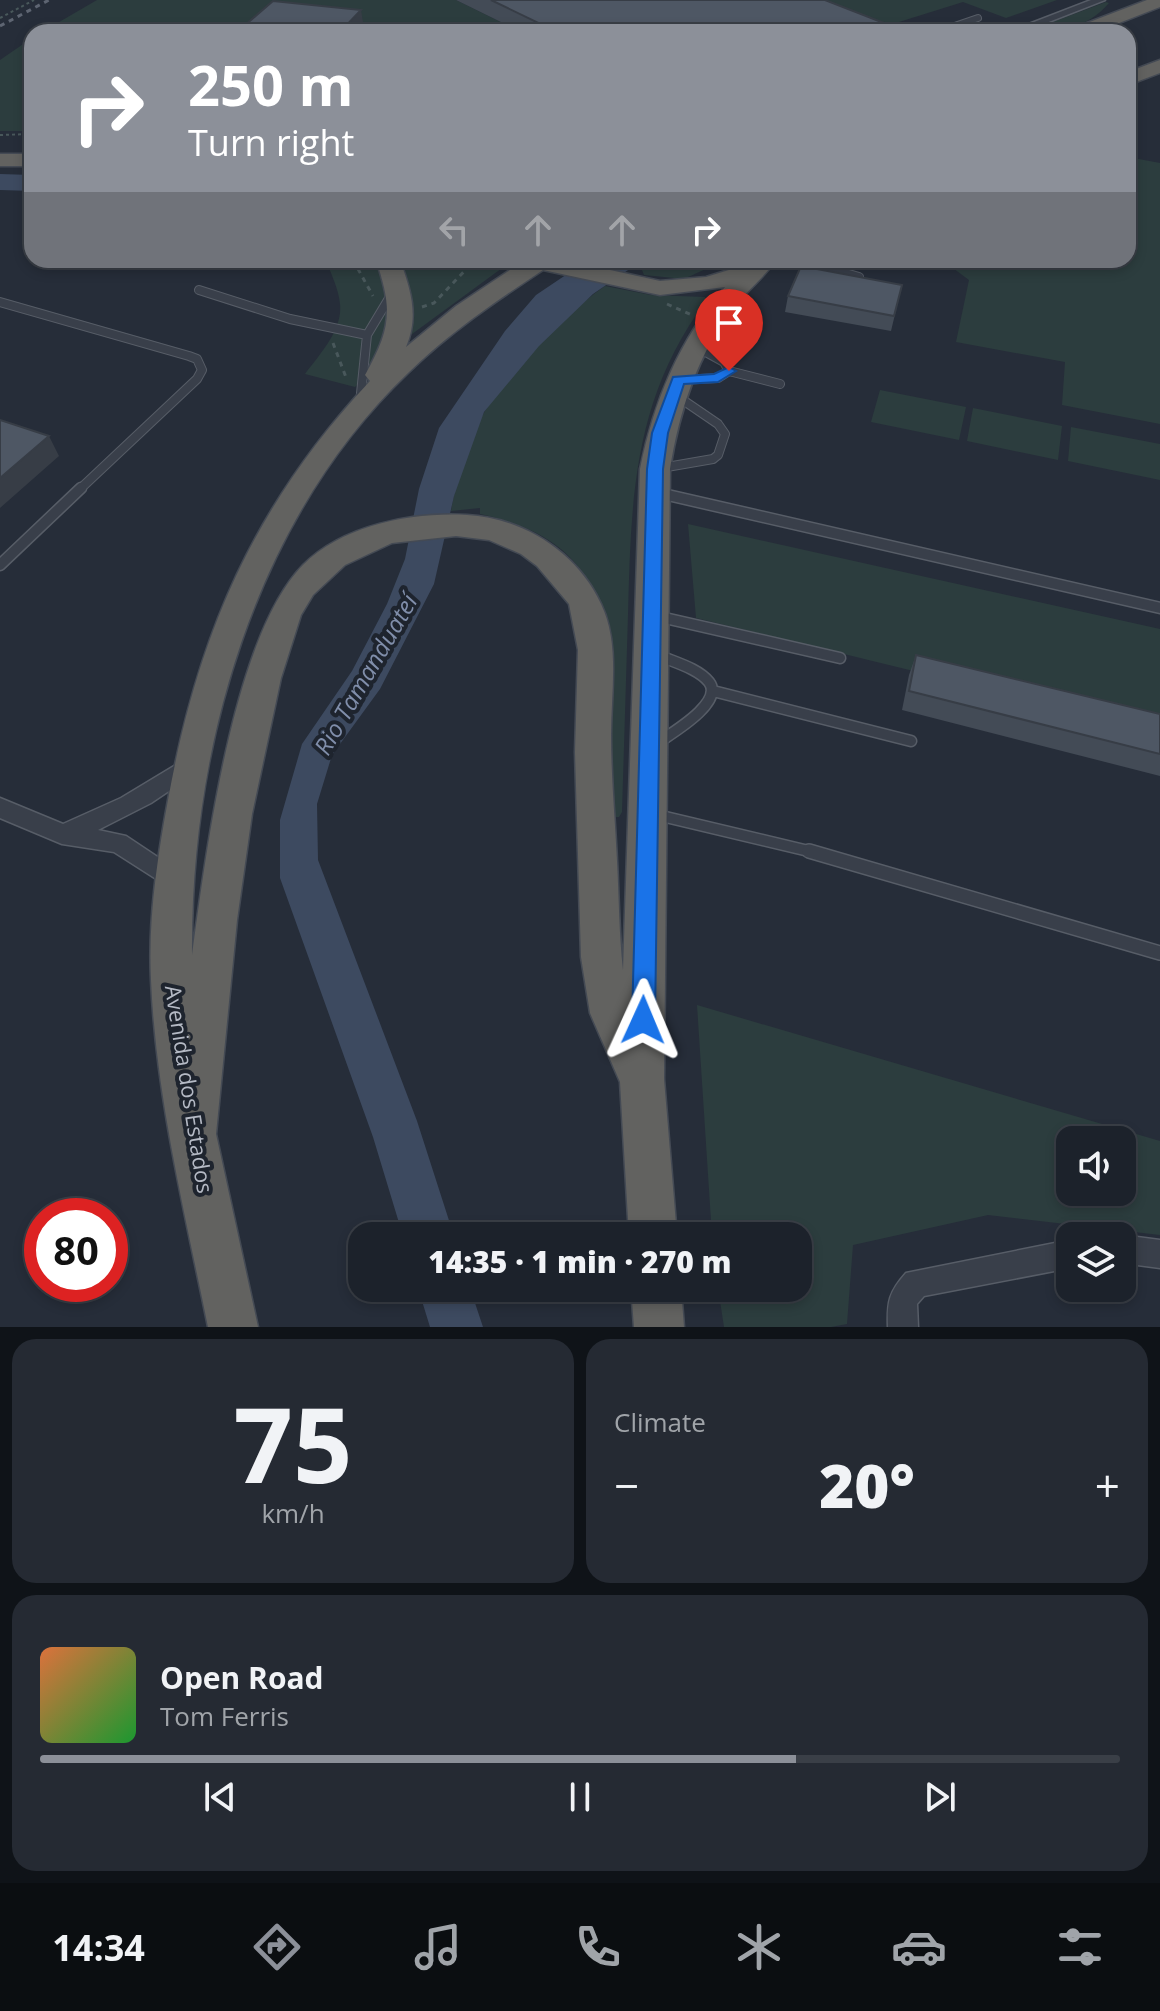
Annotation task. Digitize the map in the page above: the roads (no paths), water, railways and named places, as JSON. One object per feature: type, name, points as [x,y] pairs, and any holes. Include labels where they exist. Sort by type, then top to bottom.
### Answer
[{"type":"highway","points":[[1107,21],[1120,0]]},
{"type":"highway","points":[[1100,24],[1160,1]]},
{"type":"highway","points":[[1136,76],[1160,66]]},
{"type":"highway","points":[[0,152],[24,152]]},
{"type":"highway","points":[[0,160],[24,160]]},
{"type":"highway","name":"Avenida dos Estados","points":[[233,1327],[193,1133],[178,1043],[172,978],[175,881],[189,766],[221,643],[274,525],[306,473],[360,403],[429,342],[528,268]]},
{"type":"highway","points":[[570,268],[649,286],[708,284],[752,268]]},
{"type":"highway","points":[[652,1222],[642,1079],[654,480],[660,433],[676,387],[702,333],[756,268]]},
{"type":"highway","points":[[360,403],[400,332],[396,284]]},
{"type":"highway","points":[[193,1133],[217,908],[240,775],[270,655],[287,611],[301,588],[319,568],[342,551],[372,537],[432,526],[462,525],[510,536],[560,567],[576,587],[589,617],[602,964],[608,1001],[618,1031],[642,1079]]},
{"type":"highway","points":[[657,1302],[659,1327]]},
{"type":"street","points":[[1035,24],[1100,0]]},
{"type":"street","points":[[62,834],[118,813],[153,793],[189,766]]},
{"type":"street","points":[[0,808],[62,834],[118,843],[175,881]]},
{"type":"street","points":[[1136,1251],[1160,1254]]},
{"type":"street","points":[[903,1327],[902,1299],[916,1283],[1056,1257]]},
{"type":"lane","points":[[960,24],[978,18]]},
{"type":"lane","points":[[828,268],[859,277]]},
{"type":"lane","points":[[360,403],[367,335],[384,310],[396,284]]},
{"type":"lane","points":[[199,290],[290,319],[367,335]]},
{"type":"lane","points":[[0,302],[189,356],[197,359],[202,370],[197,379],[0,565]]},
{"type":"lane","points":[[702,333],[729,371],[780,384]]},
{"type":"lane","points":[[676,387],[718,378],[729,371]]},
{"type":"lane","points":[[654,480],[713,459],[718,455],[725,434],[676,387]]},
{"type":"lane","points":[[654,480],[716,508],[1160,608]]},
{"type":"lane","points":[[650,615],[840,658]]},
{"type":"lane","points":[[648,750],[703,709],[711,701],[713,691],[710,683],[702,677],[650,652]]},
{"type":"lane","points":[[713,691],[911,741]]},
{"type":"lane","points":[[647,812],[816,853],[1160,953]]},
{"type":"water","name":"Rio Tamanduateí","points":[[576,268],[631,268],[593,294],[539,346],[484,412],[454,496],[434,584],[380,689],[332,755],[317,804],[318,860],[417,1121],[449,1222],[399,1222],[373,1137],[280,878],[280,820],[302,744],[352,671],[387,604],[405,559],[419,489],[439,428],[505,331],[536,295]]},
{"type":"water","points":[[422,1302],[475,1302],[483,1327],[430,1327]]},
{"type":"waterway","points":[[0,182],[24,183]]},
{"type":"railway","points":[[0,26],[49,0]]}]
